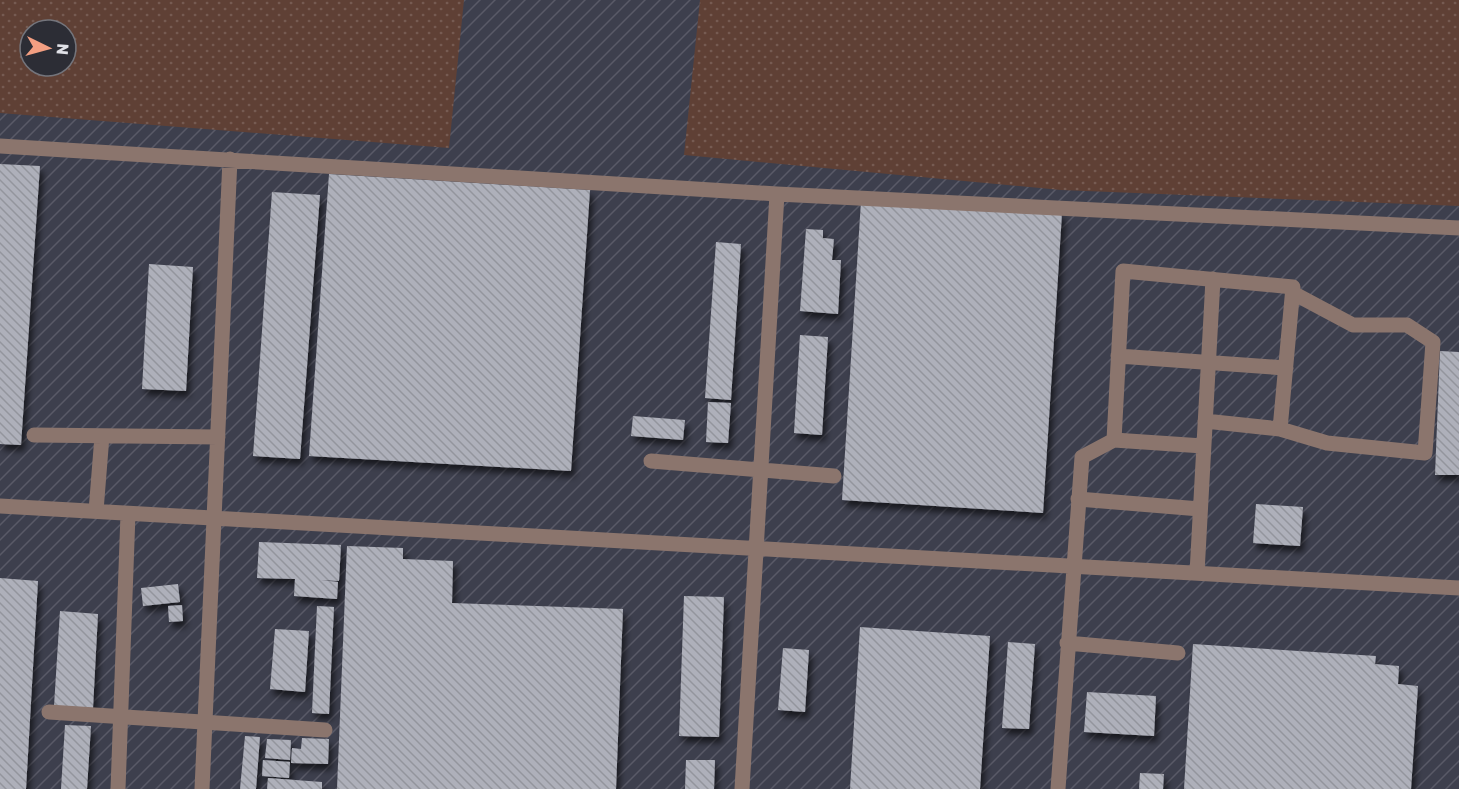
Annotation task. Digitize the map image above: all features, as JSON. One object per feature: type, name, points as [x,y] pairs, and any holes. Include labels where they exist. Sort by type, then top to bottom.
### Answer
[{"type":"lane","points":[[0,146],[777,194],[1459,228]]},
{"type":"lane","points":[[202,789],[207,723],[230,159]]},
{"type":"lane","points":[[742,789],[777,194]]},
{"type":"lane","points":[[1114,440],[1123,271],[1293,287],[1280,429]]},
{"type":"lane","points":[[1197,573],[1213,279]]},
{"type":"lane","points":[[1204,422],[1280,429],[1327,443],[1425,453],[1433,342],[1407,325],[1353,325],[1293,294]]},
{"type":"lane","points":[[1118,356],[1286,368]]},
{"type":"lane","points":[[34,435],[218,436]]},
{"type":"lane","points":[[96,511],[102,436]]},
{"type":"lane","points":[[1058,789],[1072,566],[1082,457],[1114,440],[1203,446]]},
{"type":"lane","points":[[651,461],[834,476]]},
{"type":"lane","points":[[1078,499],[1200,509]]},
{"type":"lane","points":[[0,506],[1459,588]]},
{"type":"lane","points":[[118,789],[128,514]]},
{"type":"lane","points":[[1067,643],[1178,653]]},
{"type":"lane","points":[[49,712],[325,730]]},
{"type":"shaded area","points":[[0,0],[1459,0],[1459,789],[0,789]]},
{"type":"shaded area","points":[[0,0],[464,0],[449,148],[0,113]]},
{"type":"shaded area","points":[[700,0],[1459,0],[1459,206],[1061,190],[684,155]]},
{"type":"building","points":[[0,164],[40,166],[21,445],[0,444]]},
{"type":"building","points":[[329,174],[590,190],[571,471],[309,456]]},
{"type":"building","points":[[272,192],[320,195],[300,459],[253,456]]},
{"type":"building","points":[[861,201],[1062,213],[1043,513],[842,500]]},
{"type":"building","points":[[806,229],[823,230],[823,238],[834,239],[832,260],[841,260],[838,314],[800,311]]},
{"type":"building","points":[[716,242],[741,244],[731,400],[705,398]]},
{"type":"building","points":[[149,264],[193,267],[186,391],[142,389]]},
{"type":"building","points":[[800,335],[828,337],[822,435],[794,433]]},
{"type":"building","points":[[1440,351],[1459,352],[1459,475],[1435,475]]},
{"type":"building","points":[[708,402],[731,403],[728,443],[706,442]]},
{"type":"building","points":[[633,416],[685,420],[683,440],[631,436]]},
{"type":"building","points":[[1256,504],[1303,507],[1300,546],[1253,543]]},
{"type":"building","points":[[259,542],[341,545],[339,581],[321,580],[338,582],[337,599],[294,596],[295,579],[257,578]]},
{"type":"building","points":[[347,546],[403,548],[403,559],[453,561],[452,603],[623,609],[616,789],[337,789]]},
{"type":"building","points":[[0,578],[38,581],[26,789],[0,789]]},
{"type":"building","points":[[178,584],[180,602],[143,606],[141,588]]},
{"type":"building","points":[[684,596],[724,597],[719,737],[679,736]]},
{"type":"building","points":[[182,605],[183,621],[169,622],[168,606]]},
{"type":"building","points":[[317,606],[334,607],[329,714],[312,713]]},
{"type":"building","points":[[60,611],[98,614],[93,708],[54,706]]},
{"type":"building","points":[[860,627],[990,636],[980,789],[850,789]]},
{"type":"building","points":[[275,629],[309,631],[305,692],[270,689]]},
{"type":"building","points":[[1008,642],[1035,644],[1029,729],[1002,728]]},
{"type":"building","points":[[1193,644],[1376,656],[1375,664],[1399,666],[1398,684],[1418,686],[1411,789],[1184,789]]},
{"type":"building","points":[[783,648],[809,650],[805,712],[778,710]]},
{"type":"building","points":[[1087,692],[1156,696],[1154,736],[1084,732]]},
{"type":"building","points":[[65,725],[91,726],[87,789],[61,789]]},
{"type":"building","points":[[245,736],[260,737],[256,789],[240,789]]},
{"type":"building","points":[[302,738],[329,739],[328,764],[291,763],[292,748],[301,749]]},
{"type":"building","points":[[267,739],[291,740],[290,760],[265,758]]},
{"type":"building","points":[[263,760],[290,762],[289,778],[262,776]]},
{"type":"building","points":[[686,760],[715,760],[714,789],[685,789]]},
{"type":"building","points":[[1140,773],[1164,774],[1163,789],[1139,789]]},
{"type":"building","points":[[268,778],[322,782],[322,789],[267,789]]}]
